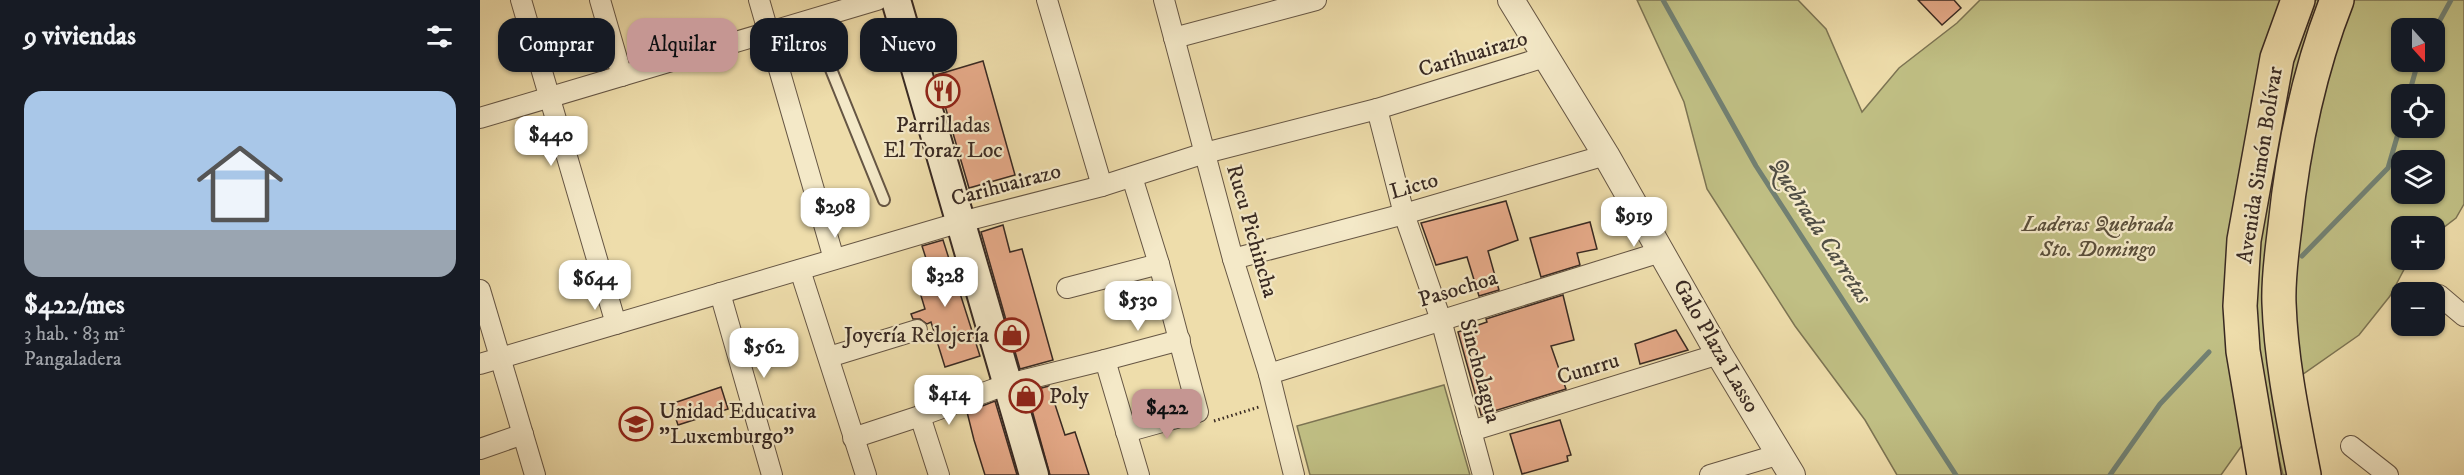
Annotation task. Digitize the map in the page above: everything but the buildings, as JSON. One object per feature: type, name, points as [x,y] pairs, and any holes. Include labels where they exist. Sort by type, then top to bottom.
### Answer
[{"type":"highway","name":"Avenida Simón Bolívar","points":[[2264,475],[2243,351],[2240,306],[2244,240],[2277,58],[2298,0]]},
{"type":"highway","name":"Avenida Simón Bolívar","points":[[2304,475],[2286,379],[2278,301],[2282,252],[2301,117],[2311,75],[2337,0]]},
{"type":"main road","points":[[896,0],[961,222],[999,388],[1034,475]]},
{"type":"street","points":[[521,0],[616,324]]},
{"type":"street","points":[[600,0],[622,76]]},
{"type":"street","points":[[759,0],[764,18]]},
{"type":"street","points":[[818,18],[877,0]]},
{"type":"street","points":[[1047,0],[1102,186]]},
{"type":"street","name":"Rucu Pichincha","points":[[1164,0],[1233,260],[1269,374],[1294,475]]},
{"type":"street","points":[[1174,38],[1316,0]]},
{"type":"street","name":"Galo Plaza Lasso","points":[[1511,0],[1606,155],[1719,354],[1786,464]]},
{"type":"street","points":[[480,118],[750,37]]},
{"type":"street","name":"Carihuairazo","points":[[480,364],[961,222],[1102,186],[1205,153],[1377,109],[1545,57]]},
{"type":"street","points":[[779,72],[834,259]]},
{"type":"street","name":"Sincholagua","points":[[1377,109],[1404,214],[1441,320],[1483,475]]},
{"type":"street","name":"Licto","points":[[1233,260],[1404,214],[1606,155]]},
{"type":"street","points":[[1126,432],[1198,412],[1160,264],[1132,177]]},
{"type":"street","name":"Pasochoa","points":[[1269,374],[1661,252]]},
{"type":"street","points":[[1067,288],[1160,264]]},
{"type":"street","points":[[800,270],[866,475]]},
{"type":"street","points":[[480,290],[535,475]]},
{"type":"street","points":[[720,292],[772,475]]},
{"type":"street","points":[[2445,300],[2464,316]]},
{"type":"street","points":[[829,357],[917,330]]},
{"type":"street","points":[[853,438],[999,388],[1180,340]]},
{"type":"street","name":"Cunrru","points":[[1471,431],[1719,354]]},
{"type":"street","points":[[1099,361],[1126,432],[1139,475]]},
{"type":"street","points":[[920,416],[939,475]]},
{"type":"street","points":[[480,449],[522,434]]},
{"type":"street","points":[[2351,446],[2388,475]]},
{"type":"street","points":[[1710,475],[1786,464]]},
{"type":"lane","points":[[832,72],[884,200]]},
{"type":"path","points":[[1198,412],[1203,421],[1207,423],[1276,402]]},
{"type":"green space","name":"Laderas Quebrada Sto. Domingo","points":[[1637,0],[1798,0],[1826,29],[1862,112],[1899,68],[1957,23],[1980,0],[2464,0],[2464,204],[2456,218],[2445,226],[2445,216],[2391,216],[2391,270],[2404,270],[2397,282],[2391,282],[2390,296],[2359,335],[2302,375],[2291,475],[2283,475],[2267,410],[2221,475],[1897,475],[1865,420],[1795,326],[1707,189],[1684,102]]},
{"type":"green space","points":[[1444,385],[1470,475],[1310,475],[1297,426]]},
{"type":"waterway","name":"Quebrada Carretas","points":[[1663,0],[1756,166],[1956,475]]},
{"type":"waterway","points":[[2441,18],[2451,0]]},
{"type":"waterway","points":[[2412,84],[2415,72]]},
{"type":"waterway","points":[[2302,256],[2388,168],[2397,138]]},
{"type":"waterway","points":[[2110,475],[2160,404],[2209,352]]},
{"type":"place","name":"Parrilladas El Toraz Loc","points":[[943,91]]},
{"type":"place","name":"Joyería Relojería","points":[[1012,335]]},
{"type":"place","name":"Poly","points":[[1026,396]]},
{"type":"place","name":"Unidad Educativa \"Luxemburgo\"","points":[[636,424]]}]
